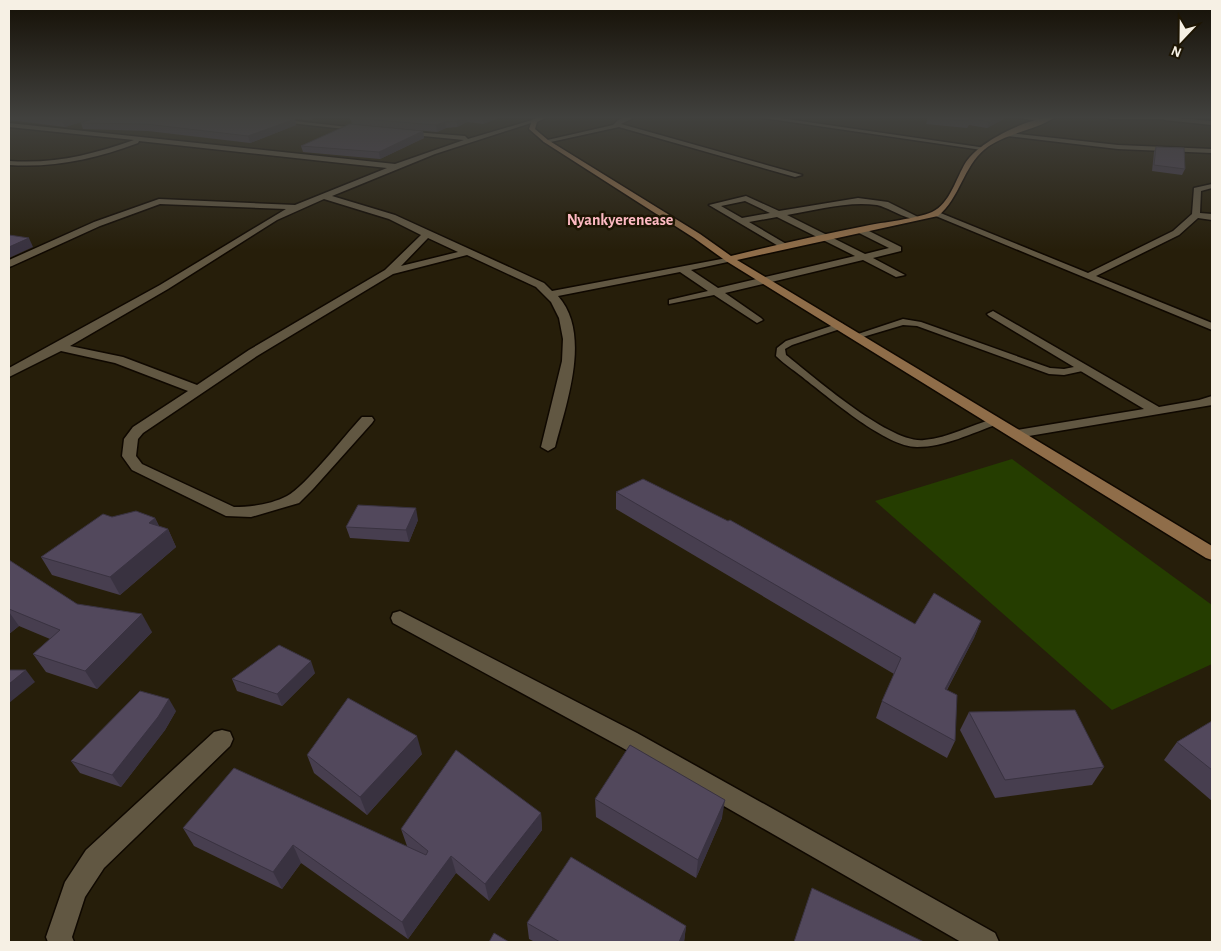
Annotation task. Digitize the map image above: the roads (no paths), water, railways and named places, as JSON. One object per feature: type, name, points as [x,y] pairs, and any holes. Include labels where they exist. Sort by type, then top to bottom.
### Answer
[{"type":"street","points":[[9,163],[40,166],[76,161]]},
{"type":"street","points":[[349,161],[394,166]]},
{"type":"street","points":[[9,373],[59,347],[164,287],[274,218],[296,207],[407,161]]},
{"type":"street","points":[[578,161],[697,236],[729,259],[1212,554]]},
{"type":"street","points":[[749,161],[798,175]]},
{"type":"street","points":[[553,294],[683,269],[784,245],[935,214],[947,204],[962,175],[972,161]]},
{"type":"street","points":[[1089,276],[1176,233],[1196,216],[1197,207],[1194,201],[1197,190],[1212,186]]},
{"type":"street","points":[[324,196],[392,217],[465,253],[540,285],[553,294],[560,304],[569,336],[569,358],[548,447]]},
{"type":"street","points":[[784,245],[713,205],[746,198],[900,275]]},
{"type":"street","points":[[740,221],[858,200],[885,204],[916,218]]},
{"type":"street","points":[[9,264],[97,224],[159,201],[296,207]]},
{"type":"street","points":[[935,214],[1212,327]]},
{"type":"street","points":[[1196,216],[1212,217]]},
{"type":"street","points":[[673,302],[898,249],[860,230]]},
{"type":"street","points":[[367,420],[308,486],[293,499],[251,512],[232,512],[137,467],[129,456],[131,439],[138,430],[253,353],[388,272],[427,234]]},
{"type":"street","points":[[388,272],[465,253]]},
{"type":"street","points":[[683,269],[757,320]]},
{"type":"street","points":[[992,314],[1156,411]]},
{"type":"street","points":[[59,347],[119,360],[198,390]]},
{"type":"street","points":[[1018,434],[1209,404]]},
{"type":"street","points":[[400,618],[629,740],[986,942]]},
{"type":"street","points":[[61,942],[59,937],[74,890],[95,859],[222,739]]},
{"type":"lane","points":[[856,336],[903,322],[918,324],[1049,371],[1064,372],[1084,368]]},
{"type":"lane","points":[[840,326],[789,343],[781,348],[781,356],[890,436],[912,444],[932,443],[994,422]]},
{"type":"district","name":"Nyankyerenease","points":[[620,220]]}]
